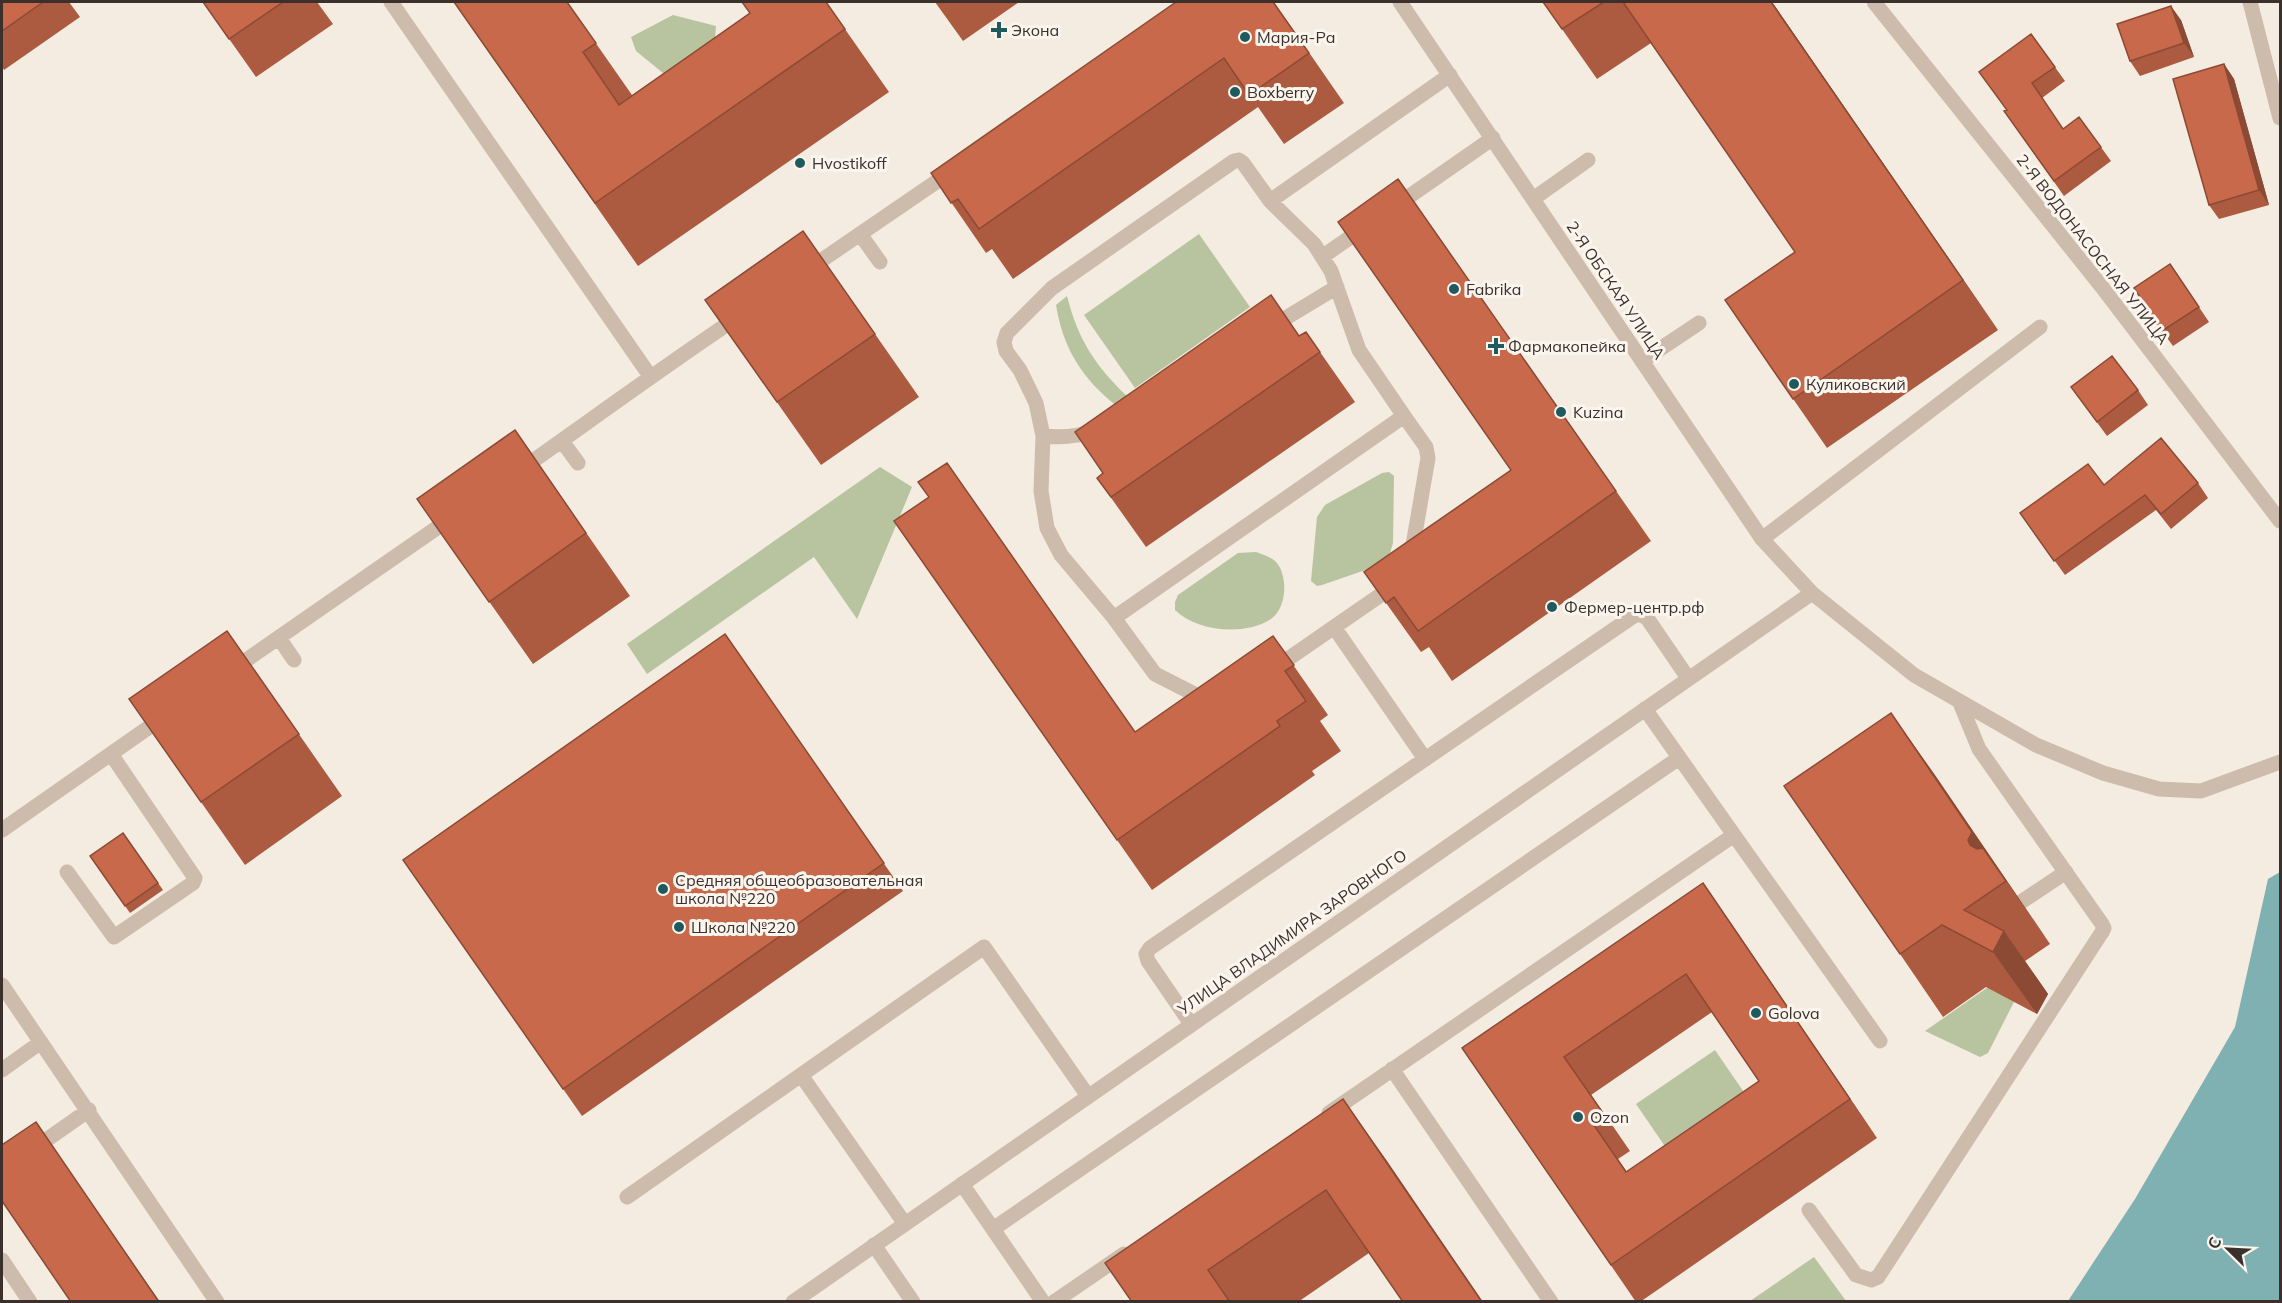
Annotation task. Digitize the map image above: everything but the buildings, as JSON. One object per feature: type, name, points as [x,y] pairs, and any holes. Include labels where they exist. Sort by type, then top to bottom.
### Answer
[{"type":"street","points":[[391,2],[650,376]]},
{"type":"street","name":"2-Я ОБСКАЯ УЛИЦА","points":[[1400,2],[1762,539],[1812,593],[1914,675],[2036,745],[2103,773],[2159,789],[2202,791],[2280,762]]},
{"type":"street","name":"2-Я ВОДОНАСОСНАЯ УЛИЦА","points":[[1874,2],[2094,278],[2280,521]]},
{"type":"street","points":[[2250,2],[2280,118]]},
{"type":"street","points":[[1270,201],[1450,75]]},
{"type":"street","points":[[1322,257],[1492,138]]},
{"type":"street","points":[[1220,704],[1213,703],[1155,674],[1114,618],[1061,555],[1047,528],[1041,491],[1043,436],[1036,403],[1020,370],[1006,351],[1004,342],[1007,333],[1052,288],[1234,161],[1239,160],[1270,201],[1314,244],[1331,271],[1359,350],[1426,447],[1428,458],[1407,573],[1257,681]]},
{"type":"street","points":[[1533,199],[1588,160]]},
{"type":"street","points":[[793,279],[961,164]]},
{"type":"street","points":[[860,234],[880,262]]},
{"type":"street","points":[[1257,335],[1337,287]]},
{"type":"street","points":[[505,481],[626,397],[650,376],[755,305]]},
{"type":"street","points":[[1642,361],[1699,323]]},
{"type":"street","points":[[1762,539],[2040,327]]},
{"type":"street","points":[[1114,618],[1404,416]]},
{"type":"street","points":[[1043,436],[1063,438],[1083,435],[1106,426]]},
{"type":"street","points":[[562,441],[578,463]]},
{"type":"street","points":[[223,676],[466,507]]},
{"type":"street","name":"УЛИЦА ВЛАДИМИРА ЗАРОВНОГО","points":[[793,1302],[1812,593]]},
{"type":"street","points":[[1191,1024],[1148,960],[1146,954],[1150,948],[1635,615],[1647,618],[1688,678]]},
{"type":"street","points":[[1334,627],[1425,759]]},
{"type":"street","points":[[279,638],[294,660]]},
{"type":"street","points":[[1809,1210],[1856,1275],[1871,1280],[1878,1277],[2104,928],[1979,749],[1960,703]]},
{"type":"street","points":[[2,830],[176,709]]},
{"type":"street","points":[[1645,709],[1880,1041]]},
{"type":"street","points":[[67,872],[114,937],[193,883],[195,878],[111,754]]},
{"type":"street","points":[[993,1229],[1679,758]]},
{"type":"street","points":[[1316,1121],[1734,835]]},
{"type":"street","points":[[2021,902],[2066,872]]},
{"type":"street","points":[[627,1197],[984,947],[1088,1096]]},
{"type":"street","points":[[2,985],[89,1110],[217,1302]]},
{"type":"street","points":[[2,1070],[41,1042]]},
{"type":"street","points":[[1392,1069],[1551,1302]]},
{"type":"street","points":[[801,1075],[905,1224]]},
{"type":"street","points":[[2,1171],[89,1110]]},
{"type":"street","points":[[962,1184],[1043,1302]]},
{"type":"street","points":[[874,1245],[913,1302]]},
{"type":"street","points":[[1054,1302],[1132,1248]]},
{"type":"street","points":[[2,1260],[30,1302]]},
{"type":"green space","points":[[673,15],[716,26],[713,62],[674,82],[636,51],[631,37]]},
{"type":"green space","points":[[1199,234],[1250,307],[1135,388],[1084,315]]},
{"type":"green space","points":[[1067,296],[1071,312],[1090,352],[1107,375],[1129,398],[1117,406],[1084,374],[1069,349],[1056,305]]},
{"type":"green space","points":[[880,467],[912,487],[857,619],[814,557],[647,674],[627,644]]},
{"type":"green space","points":[[1389,472],[1394,476],[1393,543],[1390,553],[1380,565],[1317,586],[1311,581],[1317,517],[1325,505],[1382,473]]},
{"type":"green space","points":[[1256,552],[1275,561],[1283,576],[1283,600],[1271,619],[1248,628],[1222,629],[1196,623],[1175,610],[1178,595],[1238,553]]},
{"type":"green space","points":[[1991,985],[2016,998],[1988,1053],[1980,1057],[1925,1031]]},
{"type":"green space","points":[[1715,1050],[1752,1104],[1673,1158],[1636,1104]]},
{"type":"green space","points":[[1814,1257],[1846,1301],[1750,1301]]},
{"type":"water","points":[[2280,872],[2280,1301],[2068,1301],[2135,1199],[2235,1027],[2268,879]]},
{"type":"place","name":"Экона","points":[[999,30]]},
{"type":"place","name":"Мария-Ра","points":[[1245,37]]},
{"type":"place","name":"Boxberry","points":[[1235,92]]},
{"type":"place","name":"Hvostikoff","points":[[800,163]]},
{"type":"place","name":"Fabrika","points":[[1454,289]]},
{"type":"place","name":"Фармакопейка","points":[[1496,346]]},
{"type":"place","name":"Куликовский","points":[[1794,384]]},
{"type":"place","name":"Kuzina","points":[[1561,412]]},
{"type":"place","name":"Фермер-центр.рф","points":[[1552,607]]},
{"type":"place","name":"Средняя общеобразовательная школа №220","points":[[663,889]]},
{"type":"place","name":"Школа №220","points":[[679,927]]},
{"type":"place","name":"Golova","points":[[1756,1013]]},
{"type":"place","name":"Ozon","points":[[1578,1117]]}]
